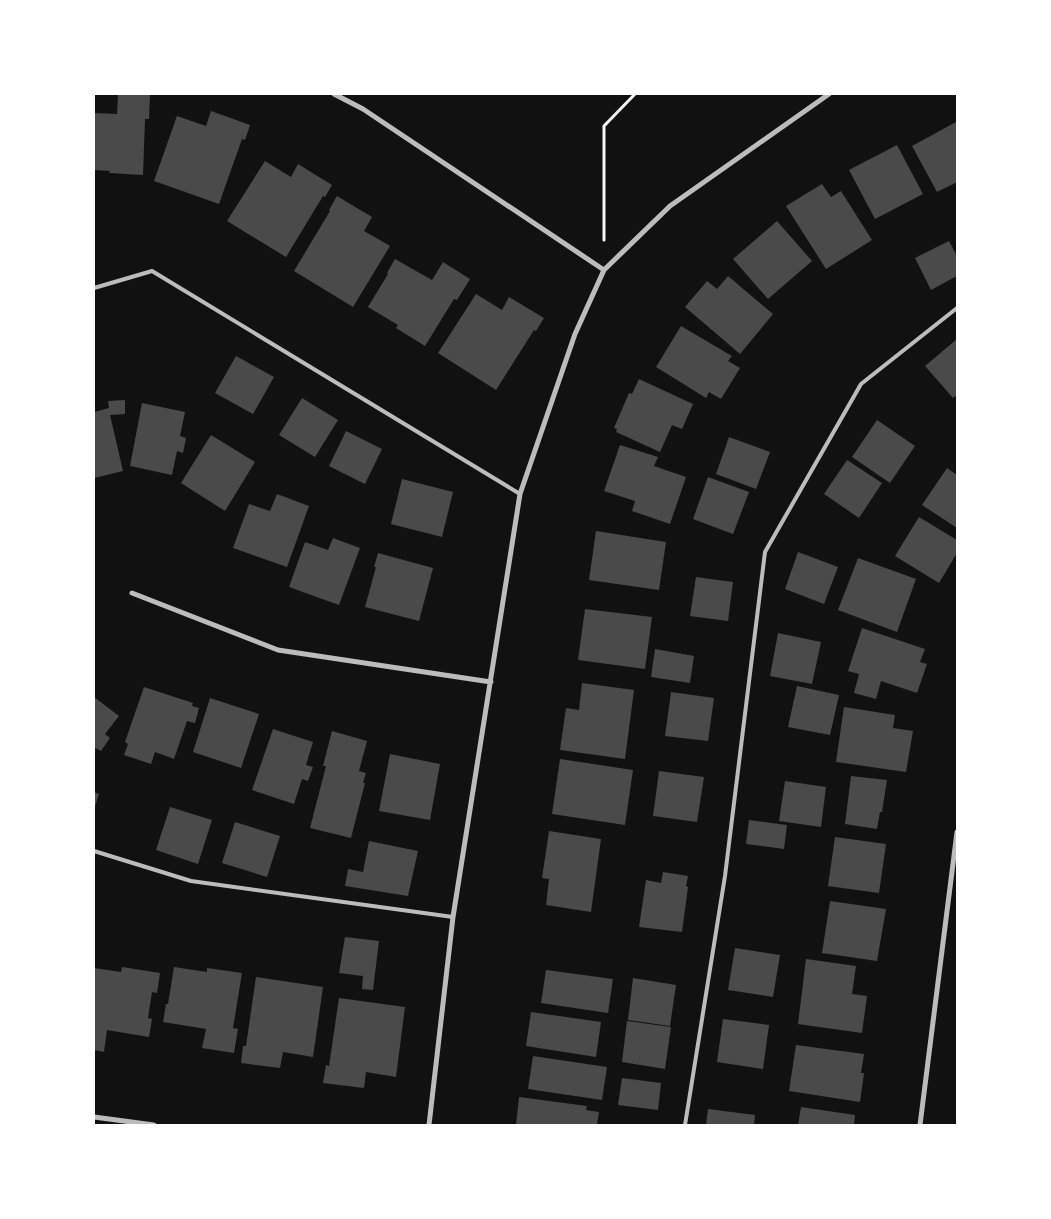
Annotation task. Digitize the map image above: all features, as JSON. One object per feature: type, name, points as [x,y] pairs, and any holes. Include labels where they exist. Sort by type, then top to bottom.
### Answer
[{"type":"street","points":[[334,94],[363,109],[604,270]]},
{"type":"street","points":[[429,1125],[453,917],[520,494],[575,334],[604,270],[670,206],[829,94]]},
{"type":"street","points":[[132,593],[278,650],[491,682]]},
{"type":"street","points":[[920,1125],[957,832]]},
{"type":"street","points":[[94,1117],[154,1125]]},
{"type":"lane","points":[[94,288],[152,271],[520,494]]},
{"type":"lane","points":[[686,1125],[725,876],[765,552],[861,384],[957,308]]},
{"type":"lane","points":[[94,851],[191,881],[453,917]]},
{"type":"path","points":[[604,270],[604,126],[635,94]]},
{"type":"building","points":[[118,94],[150,95],[149,119],[145,119],[143,175],[94,170],[94,113],[117,114]]},
{"type":"building","points":[[211,111],[250,125],[245,140],[242,139],[219,204],[154,181],[177,116],[206,126]]},
{"type":"building","points":[[956,122],[957,182],[937,192],[912,146]]},
{"type":"building","points":[[897,145],[923,194],[875,219],[849,170]]},
{"type":"building","points":[[265,161],[291,177],[298,164],[332,185],[325,197],[323,196],[286,257],[227,221]]},
{"type":"building","points":[[822,184],[831,197],[841,191],[872,240],[826,269],[786,206]]},
{"type":"building","points":[[337,196],[372,217],[364,231],[390,246],[353,307],[294,271]]},
{"type":"building","points":[[777,221],[812,261],[768,299],[733,259]]},
{"type":"building","points":[[949,241],[957,256],[957,276],[931,290],[915,258]]},
{"type":"building","points":[[395,259],[432,280],[443,262],[470,279],[457,300],[454,299],[425,346],[396,328],[398,325],[368,307]]},
{"type":"building","points":[[728,276],[773,314],[740,354],[685,307],[707,281],[717,289]]},
{"type":"building","points":[[476,294],[502,310],[509,297],[544,318],[536,331],[534,330],[496,390],[438,353]]},
{"type":"building","points":[[681,326],[732,356],[728,361],[740,368],[721,399],[709,392],[706,398],[656,367]]},
{"type":"building","points":[[957,339],[957,395],[953,398],[925,366]]},
{"type":"building","points":[[236,356],[274,377],[253,414],[215,393]]},
{"type":"building","points":[[639,379],[693,404],[682,429],[672,425],[660,452],[616,432],[617,429],[614,428],[629,393],[632,394]]},
{"type":"building","points":[[302,398],[338,420],[315,457],[279,435]]},
{"type":"building","points":[[125,400],[125,414],[110,415],[123,471],[94,478],[94,412],[109,408],[108,401]]},
{"type":"building","points":[[142,403],[185,412],[180,436],[186,438],[183,453],[177,451],[172,475],[130,466]]},
{"type":"building","points":[[877,420],[915,446],[890,483],[852,457]]},
{"type":"building","points":[[346,431],[382,449],[365,484],[329,466]]},
{"type":"building","points":[[211,435],[255,462],[225,511],[181,483]]},
{"type":"building","points":[[729,437],[770,452],[756,489],[716,474]]},
{"type":"building","points":[[620,445],[658,457],[654,466],[686,477],[670,524],[632,511],[635,501],[604,491]]},
{"type":"building","points":[[847,460],[882,483],[859,518],[824,494]]},
{"type":"building","points":[[947,468],[957,475],[957,528],[922,505]]},
{"type":"building","points":[[708,477],[749,492],[733,534],[693,519]]},
{"type":"building","points":[[402,479],[453,492],[442,537],[391,524]]},
{"type":"building","points":[[277,494],[309,506],[287,567],[233,548],[249,504],[270,511]]},
{"type":"building","points":[[919,517],[957,540],[957,553],[939,583],[895,556]]},
{"type":"building","points":[[596,531],[666,542],[659,590],[589,580]]},
{"type":"building","points":[[333,538],[360,548],[339,605],[289,587],[305,542],[328,550]]},
{"type":"building","points":[[798,552],[838,567],[824,604],[785,589]]},
{"type":"building","points":[[378,553],[433,568],[419,621],[365,607]]},
{"type":"building","points":[[858,558],[916,579],[897,632],[838,610]]},
{"type":"building","points":[[696,577],[733,582],[728,621],[690,616]]},
{"type":"building","points":[[585,609],[652,617],[645,669],[578,660]]},
{"type":"building","points":[[862,628],[925,649],[920,662],[927,664],[917,693],[881,681],[876,699],[854,693],[859,674],[848,671]]},
{"type":"building","points":[[778,633],[821,642],[812,684],[770,676]]},
{"type":"building","points":[[655,649],[694,656],[690,683],[651,677]]},
{"type":"building","points":[[582,683],[634,690],[625,759],[560,750],[566,708],[579,710]]},
{"type":"building","points":[[797,686],[839,695],[830,735],[788,727]]},
{"type":"building","points":[[144,687],[193,703],[192,706],[199,708],[195,723],[187,721],[174,759],[155,752],[151,764],[124,755],[128,744],[125,742]]},
{"type":"building","points":[[671,692],[714,698],[708,741],[665,736]]},
{"type":"building","points":[[94,697],[119,716],[105,734],[110,738],[101,751],[95,748],[94,750]]},
{"type":"building","points":[[210,698],[259,714],[241,768],[193,752]]},
{"type":"building","points":[[844,707],[895,715],[893,728],[913,731],[906,772],[836,762]]},
{"type":"building","points":[[273,729],[313,742],[306,765],[313,767],[308,781],[302,779],[294,804],[252,790]]},
{"type":"building","points":[[332,731],[367,741],[359,771],[366,773],[363,783],[365,783],[351,838],[310,828],[326,766],[323,766]]},
{"type":"building","points":[[390,754],[440,764],[430,820],[379,811]]},
{"type":"building","points":[[560,759],[633,770],[625,825],[552,814]]},
{"type":"building","points":[[659,771],[704,777],[697,822],[653,816]]},
{"type":"building","points":[[851,776],[887,780],[877,829],[845,824]]},
{"type":"building","points":[[785,781],[826,787],[821,827],[779,821]]},
{"type":"building","points":[[94,792],[99,794],[94,809]]},
{"type":"building","points":[[170,807],[212,820],[198,864],[156,850]]},
{"type":"building","points":[[749,820],[787,825],[784,849],[746,844]]},
{"type":"building","points":[[235,822],[280,836],[267,877],[222,863]]},
{"type":"building","points":[[549,831],[601,839],[591,912],[546,905],[549,879],[542,878]]},
{"type":"building","points":[[835,837],[886,844],[879,893],[828,886]]},
{"type":"building","points":[[369,841],[418,851],[408,896],[345,886],[348,869],[363,872]]},
{"type":"building","points":[[663,872],[688,876],[682,932],[639,927],[646,880],[661,883]]},
{"type":"building","points":[[830,901],[886,909],[877,961],[822,953]]},
{"type":"building","points":[[345,937],[379,941],[373,990],[362,989],[363,976],[339,973]]},
{"type":"building","points":[[735,948],[780,955],[773,997],[728,990]]},
{"type":"building","points":[[806,959],[856,966],[852,994],[867,996],[862,1033],[798,1024]]},
{"type":"building","points":[[122,967],[160,973],[157,993],[152,992],[148,1018],[152,1019],[149,1037],[107,1030],[104,1052],[94,1050],[94,968],[121,972]]},
{"type":"building","points":[[174,967],[207,972],[207,968],[242,973],[233,1028],[238,1029],[234,1053],[202,1048],[206,1029],[163,1022]]},
{"type":"building","points":[[546,970],[613,979],[608,1013],[541,1003]]},
{"type":"building","points":[[256,977],[323,987],[313,1057],[283,1052],[280,1068],[241,1063],[243,1046],[246,1046]]},
{"type":"building","points":[[633,978],[676,985],[670,1026],[628,1020]]},
{"type":"building","points":[[339,998],[405,1007],[396,1077],[366,1072],[364,1088],[323,1083],[326,1065],[329,1066]]},
{"type":"building","points":[[531,1012],[601,1022],[596,1057],[526,1046]]},
{"type":"building","points":[[723,1019],[769,1025],[763,1069],[717,1062]]},
{"type":"building","points":[[627,1021],[671,1027],[665,1069],[622,1062]]},
{"type":"building","points":[[796,1045],[864,1054],[861,1073],[864,1073],[860,1102],[789,1091]]},
{"type":"building","points":[[533,1056],[607,1067],[602,1100],[528,1089]]},
{"type":"building","points":[[622,1078],[661,1083],[658,1110],[618,1105]]},
{"type":"building","points":[[519,1097],[587,1106],[586,1110],[599,1112],[597,1125],[516,1125]]},
{"type":"building","points":[[801,1107],[855,1115],[854,1125],[798,1125]]},
{"type":"building","points":[[708,1109],[755,1115],[754,1125],[706,1125]]}]
